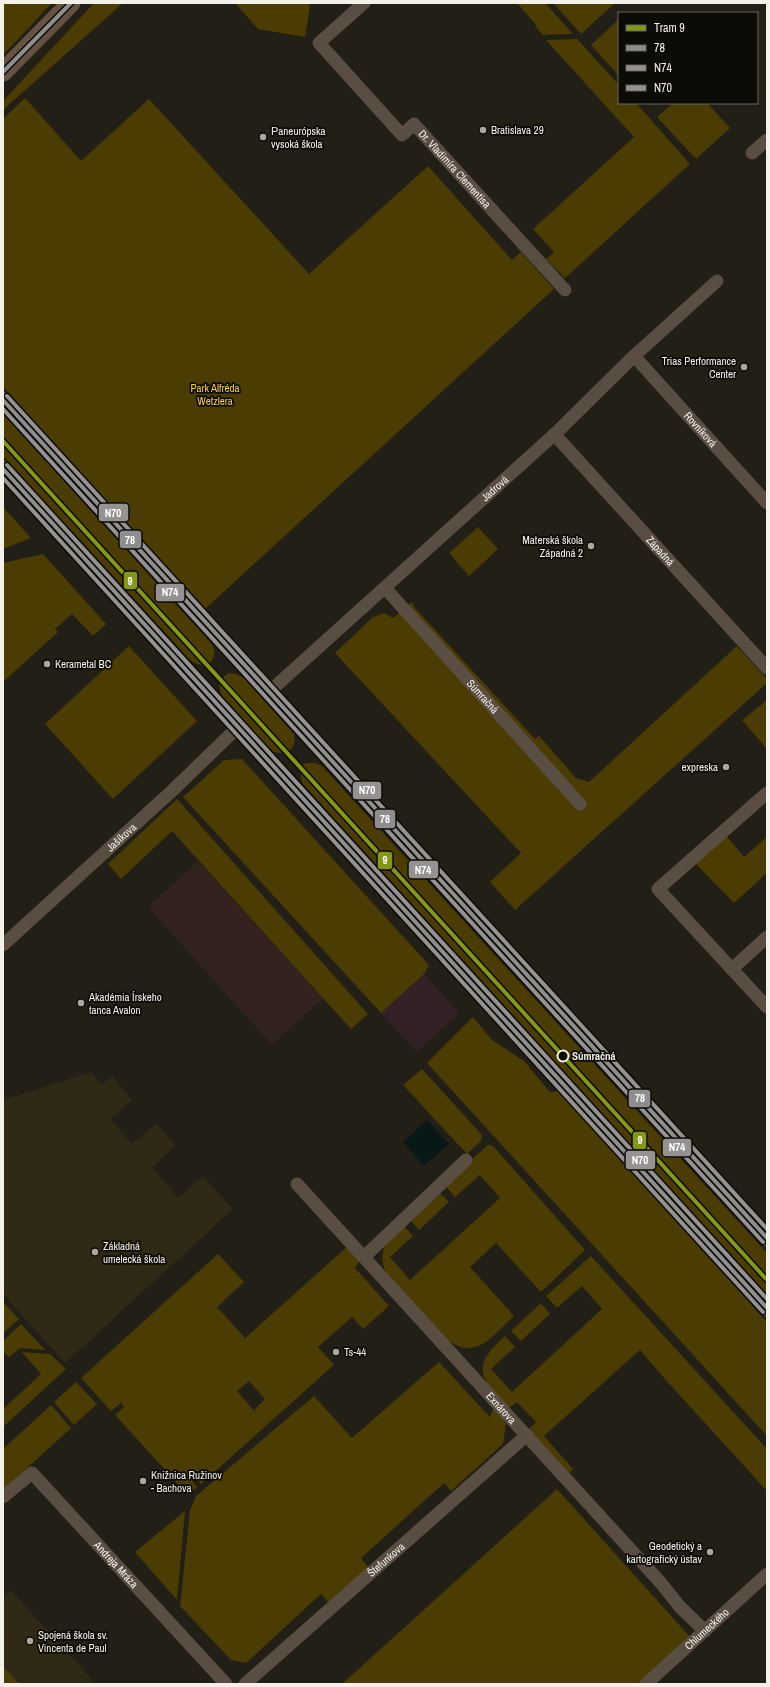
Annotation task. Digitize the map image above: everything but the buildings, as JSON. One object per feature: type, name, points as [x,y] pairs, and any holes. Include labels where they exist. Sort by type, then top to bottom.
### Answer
[{"type":"main road","points":[[3,72],[71,3]]},
{"type":"street","name":"Dr. Vladimíra Clementisa","points":[[364,3],[319,43],[402,135],[414,124],[565,290]]},
{"type":"street","points":[[752,153],[767,140]]},
{"type":"street","name":"Jadrová","points":[[269,692],[554,434],[634,356],[717,281]]},
{"type":"street","name":"Rovníková","points":[[634,356],[767,503]]},
{"type":"street","points":[[3,400],[767,1238]]},
{"type":"street","name":"Západná","points":[[554,434],[767,668]]},
{"type":"street","points":[[3,469],[767,1308]]},
{"type":"street","name":"Súmračná","points":[[385,588],[580,804]]},
{"type":"street","name":"Jašíkova","points":[[3,945],[167,795],[238,727]]},
{"type":"street","points":[[767,793],[658,889],[767,1007]]},
{"type":"street","points":[[732,969],[767,937]]},
{"type":"street","points":[[364,1257],[466,1160]]},
{"type":"street","name":"Exnárova","points":[[297,1184],[661,1583],[680,1607],[705,1631]]},
{"type":"street","name":"Štefunkova","points":[[245,1684],[526,1435]]},
{"type":"street","name":"Andreja Mráza","points":[[3,1497],[32,1473],[226,1684]]},
{"type":"street","name":"Chlumeckého","points":[[646,1684],[767,1574]]},
{"type":"shaded area","points":[[198,861],[323,998],[272,1045],[148,907]]},
{"type":"shaded area","points":[[424,974],[459,1013],[417,1052],[381,1013]]},
{"type":"shaded area","name":"Základná umelecká škola","points":[[91,1072],[102,1084],[112,1076],[132,1100],[110,1119],[132,1144],[156,1124],[176,1146],[152,1167],[178,1198],[203,1176],[233,1209],[65,1363],[3,1294],[3,1100]]},
{"type":"shaded area","points":[[427,1120],[449,1144],[424,1166],[403,1142]]},
{"type":"shaded area","name":"Spojená škola sv. Vincenta de Paul","points":[[11,1590],[96,1684],[3,1684],[3,1598]]},
{"type":"green space","points":[[3,3],[52,3],[3,55]]},
{"type":"green space","points":[[94,3],[123,3],[3,110],[3,101]]},
{"type":"green space","points":[[235,3],[308,3],[310,6],[305,37],[258,29]]},
{"type":"green space","points":[[517,3],[545,3],[573,34],[543,35]]},
{"type":"green space","points":[[553,3],[615,3],[581,34]]},
{"type":"green space","points":[[618,20],[618,75],[591,45]]},
{"type":"green space","points":[[577,39],[618,84],[618,104],[637,104],[690,164],[565,278],[546,259],[554,252],[533,229],[634,137],[546,40]]},
{"type":"green space","name":"Park Alfréda Wetzlera","points":[[25,98],[81,161],[149,99],[309,274],[428,166],[512,260],[521,252],[554,289],[205,609],[3,387],[3,119]]},
{"type":"green space","points":[[672,104],[708,104],[730,128],[696,159],[657,117]]},
{"type":"green space","points":[[3,414],[210,642],[214,652],[211,662],[199,665],[189,659],[3,456]]},
{"type":"green space","points":[[3,507],[31,538],[3,549]]},
{"type":"green space","points":[[478,527],[498,549],[469,576],[449,553]]},
{"type":"green space","points":[[43,554],[106,624],[93,636],[72,614],[55,629],[58,632],[3,682],[3,563]]},
{"type":"green space","points":[[412,602],[415,608],[535,739],[539,736],[576,778],[589,782],[737,646],[767,679],[767,683],[515,910],[490,882],[521,853],[335,653],[372,618],[384,613],[393,618]]},
{"type":"green space","points":[[129,646],[197,721],[113,799],[45,724]]},
{"type":"green space","points":[[229,673],[236,674],[244,678],[294,734],[294,744],[290,750],[283,753],[273,752],[222,696],[219,685],[223,677]]},
{"type":"green space","points":[[767,700],[767,749],[742,720]]},
{"type":"green space","points":[[242,759],[429,965],[424,974],[381,1013],[183,797],[224,760]]},
{"type":"green space","points":[[316,763],[322,766],[767,1253],[767,1295],[302,783],[300,770],[303,764]]},
{"type":"green space","points":[[177,799],[368,1014],[351,1029],[172,831],[121,879],[108,864]]},
{"type":"green space","points":[[724,833],[744,857],[767,837],[767,873],[734,903],[693,861]]},
{"type":"green space","points":[[473,1017],[492,1040],[524,1061],[550,1092],[558,1091],[767,1322],[767,1436],[427,1063]]},
{"type":"green space","points":[[422,1069],[482,1135],[481,1141],[467,1154],[403,1085]]},
{"type":"green space","points":[[488,1145],[493,1146],[585,1250],[541,1292],[496,1243],[470,1267],[514,1316],[484,1343],[476,1347],[467,1348],[458,1346],[447,1340],[386,1273],[382,1258],[388,1241],[403,1225],[413,1236],[390,1257],[410,1280],[500,1198],[480,1175],[455,1197],[444,1184]]},
{"type":"green space","points":[[439,1192],[449,1202],[419,1230],[409,1219]]},
{"type":"green space","points":[[348,1246],[360,1259],[355,1268],[389,1306],[363,1329],[352,1317],[318,1347],[334,1365],[201,1484],[195,1478],[192,1481],[197,1487],[188,1495],[115,1415],[124,1407],[121,1403],[111,1411],[81,1378],[218,1254],[244,1282],[217,1307],[245,1338]],"holes":[[[249,1381],[265,1399],[254,1410],[260,1418],[237,1391]]]},
{"type":"green space","points":[[591,1256],[767,1449],[767,1491],[640,1350],[544,1436],[573,1469],[569,1474],[528,1430],[536,1422],[517,1402],[509,1408],[492,1389],[483,1373],[483,1365],[486,1357],[505,1336],[515,1347],[491,1369],[512,1392],[602,1309],[582,1286],[557,1308],[546,1296]]},
{"type":"green space","points":[[3,1302],[19,1319],[3,1333]]},
{"type":"green space","points":[[541,1303],[550,1314],[521,1341],[511,1331]]},
{"type":"green space","points":[[21,1324],[45,1350],[20,1348],[9,1357],[3,1351],[3,1341]]},
{"type":"green space","points":[[22,1352],[50,1354],[66,1369],[3,1427],[3,1409],[41,1374]]},
{"type":"green space","points":[[439,1362],[490,1417],[494,1406],[506,1424],[503,1444],[451,1491],[444,1483],[361,1558],[368,1567],[329,1603],[321,1594],[246,1663],[231,1660],[180,1606],[190,1511],[196,1496],[314,1396],[352,1438]]},
{"type":"green space","points":[[76,1382],[97,1404],[74,1425],[54,1402]]},
{"type":"green space","points":[[51,1405],[71,1428],[3,1490],[3,1449]]},
{"type":"green space","points":[[557,1489],[691,1638],[640,1684],[342,1684]]},
{"type":"green space","points":[[185,1511],[177,1600],[135,1552]]},
{"type":"green space","points":[[3,1666],[19,1684],[3,1684]]},
{"type":"tram line","name":"9","points":[[3,441],[767,1280]]},
{"type":"transit line","name":"78","points":[[3,72],[71,3]]},
{"type":"transit line","name":"N70","points":[[7,396],[767,1229]]},
{"type":"transit line","name":"78","points":[[3,400],[767,1238]]},
{"type":"transit line","name":"N74","points":[[3,409],[763,1242]]},
{"type":"transit line","name":"N70","points":[[7,465],[767,1299]]},
{"type":"transit line","name":"78","points":[[3,469],[767,1308]]},
{"type":"transit line","name":"N74","points":[[3,478],[763,1312]]},
{"type":"place","name":"Bratislava 29","points":[[483,130]]},
{"type":"place","name":"Рaneurópska vysoká škola","points":[[263,137]]},
{"type":"place","name":"Trias Performance Center","points":[[744,367]]},
{"type":"place","name":"Materská škola Západná 2","points":[[591,546]]},
{"type":"place","name":"Kerametal BC","points":[[47,664]]},
{"type":"place","name":"expreska","points":[[726,767]]},
{"type":"place","name":"Akadémia Írskeho tanca Avalon","points":[[81,1003]]},
{"type":"place","name":"Súmračná","points":[[563,1056]]},
{"type":"place","name":"Základná umelecká škola","points":[[95,1252]]},
{"type":"place","name":"Ts-44","points":[[336,1352]]},
{"type":"place","name":"Knižnica Ružinov - Bachova","points":[[143,1481]]},
{"type":"place","name":"Geodetický a kartografický ústav","points":[[710,1552]]},
{"type":"place","name":"Spojená škola sv. Vincenta de Paul","points":[[30,1641]]}]
